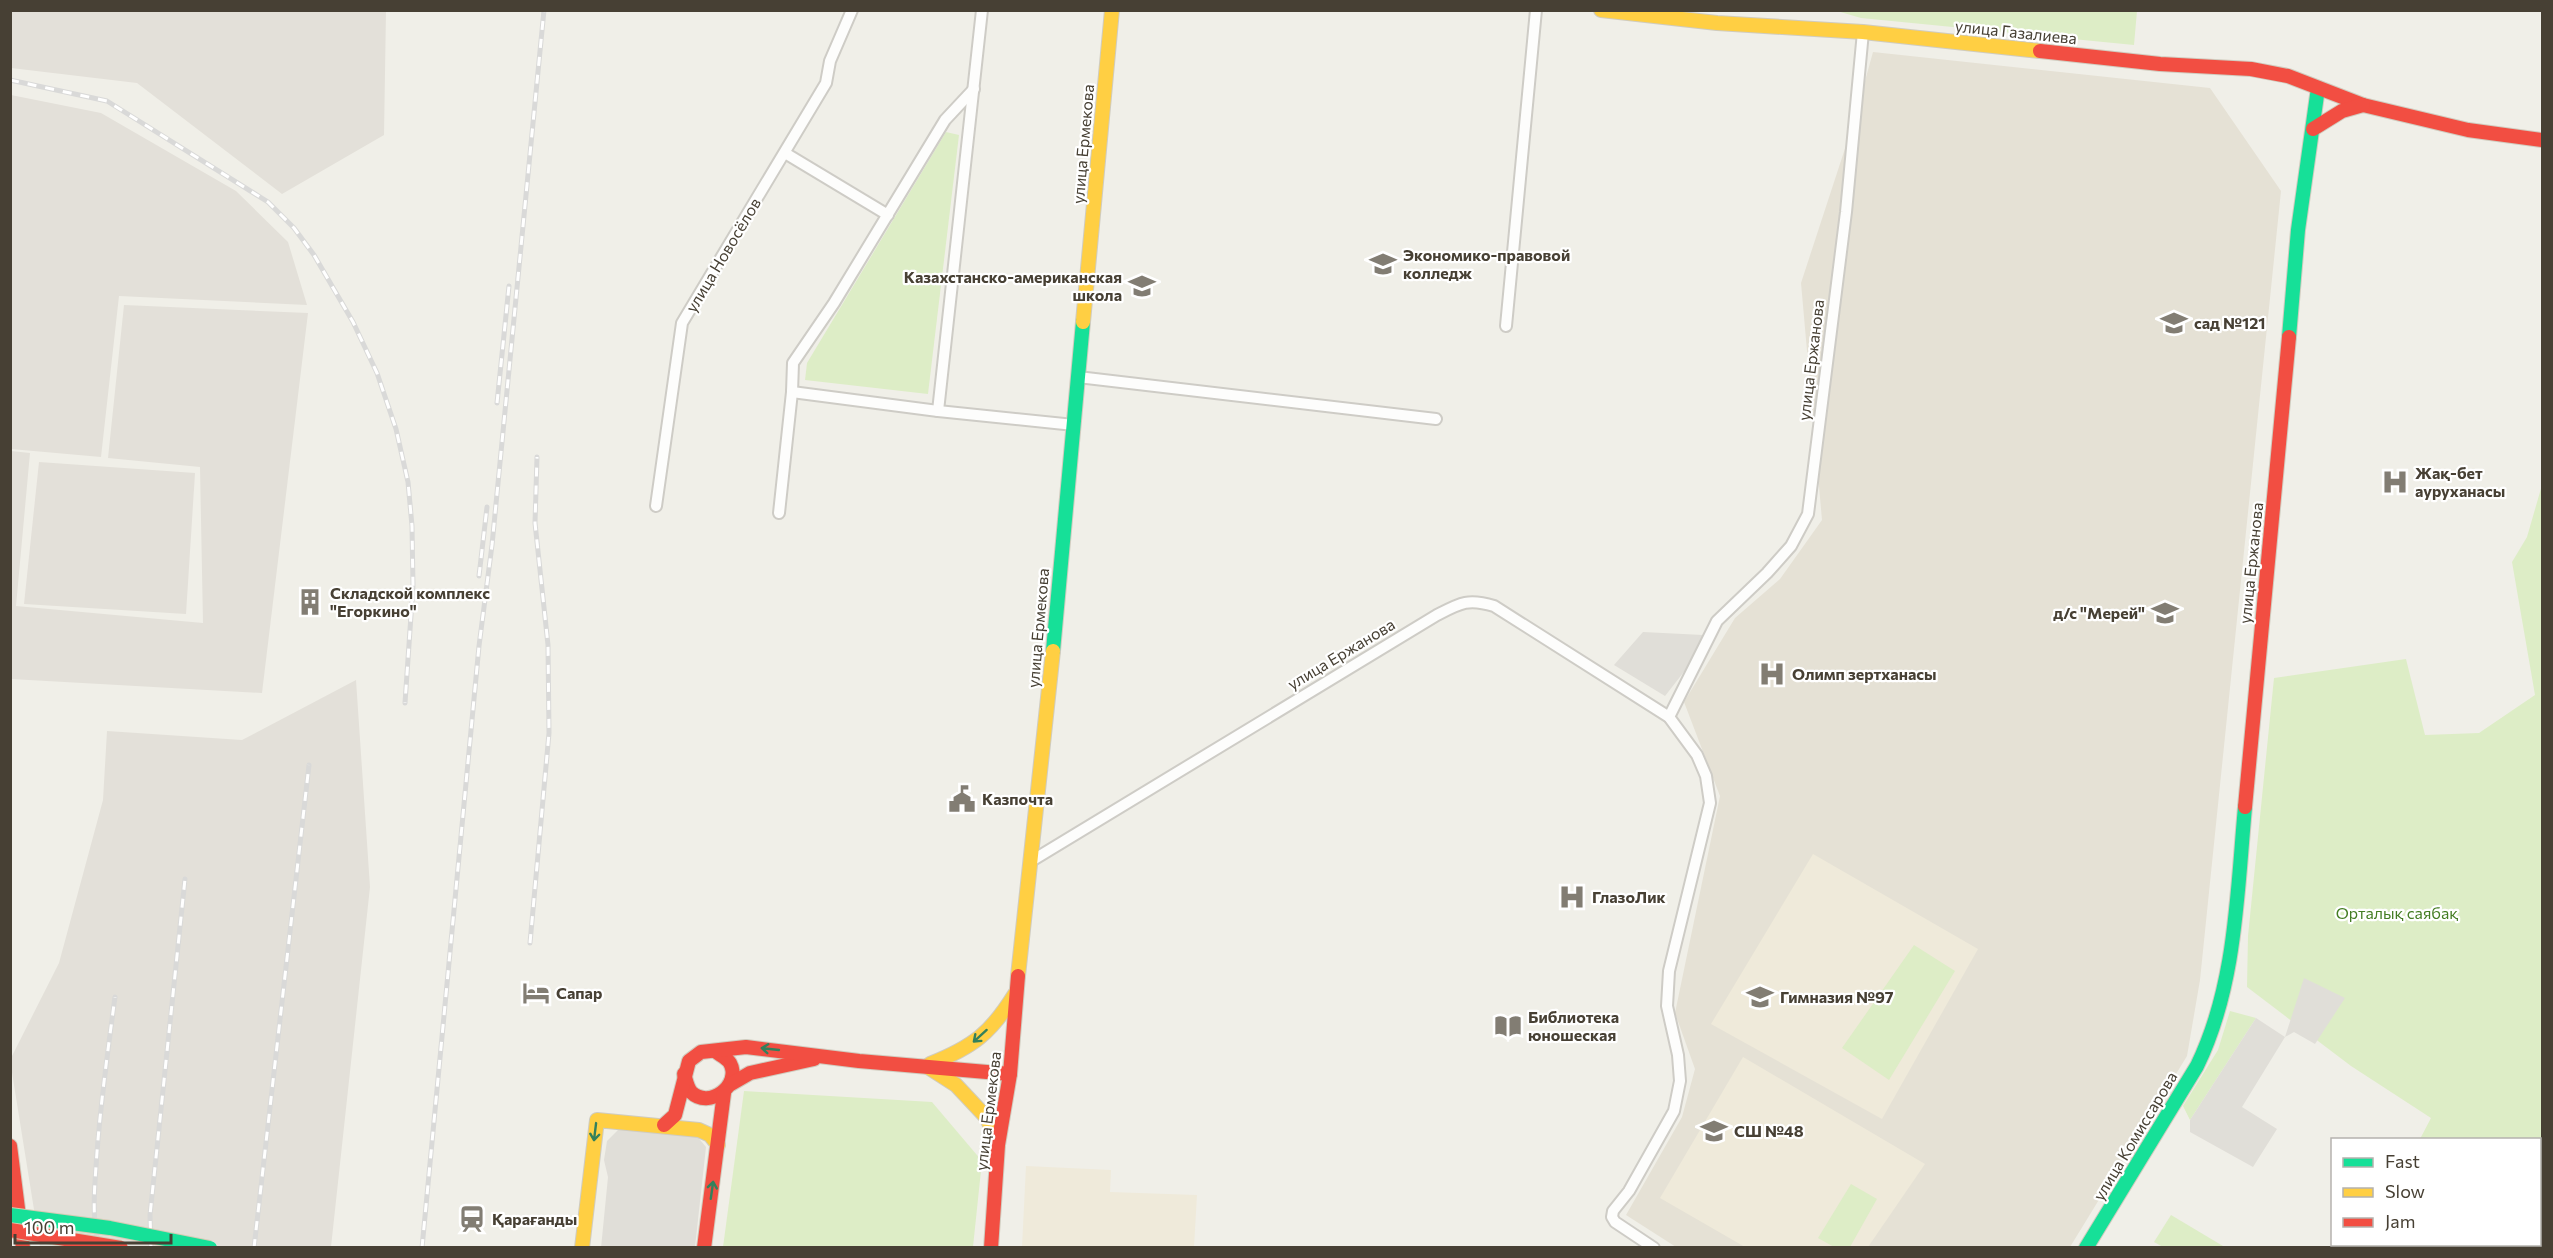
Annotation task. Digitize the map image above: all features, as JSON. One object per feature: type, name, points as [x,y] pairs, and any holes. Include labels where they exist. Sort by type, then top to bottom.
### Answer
[{"type":"main road","name":"улица Ермекова","points":[[991,1248],[998,1145],[1010,1074],[1016,991],[1033,860],[1112,10]]},
{"type":"main road","name":"улица Газалиева","points":[[1601,10],[1717,22],[1863,32],[2160,64],[2251,69],[2288,76],[2363,105],[2468,130],[2542,140]]},
{"type":"main road","name":"улица Ержанова","points":[[2209,1041],[2226,983],[2234,934],[2298,230],[2318,88]]},
{"type":"main road","points":[[2313,129],[2342,111],[2363,105]]},
{"type":"main road","points":[[926,1066],[963,1051],[999,1020],[1016,991]]},
{"type":"main road","name":"улица Комиссарова","points":[[2086,1248],[2179,1097],[2209,1041]]},
{"type":"main road","points":[[664,1125],[675,1115],[689,1061],[700,1052],[746,1047],[1010,1074]]},
{"type":"main road","points":[[704,1248],[727,1088],[732,1077],[730,1064],[721,1054],[715,1052]]},
{"type":"main road","points":[[684,1074],[685,1082],[694,1095],[710,1099],[750,1073],[826,1056]]},
{"type":"main road","points":[[926,1066],[956,1084],[987,1118],[998,1145]]},
{"type":"main road","points":[[582,1248],[597,1120],[699,1130],[710,1135],[718,1145]]},
{"type":"main road","points":[[10,1146],[23,1248]]},
{"type":"main road","points":[[10,1215],[110,1228],[210,1248]]},
{"type":"main road","points":[[10,1230],[121,1248]]},
{"type":"street","name":"улица Новосёлов","points":[[656,506],[682,323],[826,83],[830,61],[852,10]]},
{"type":"street","points":[[938,411],[982,10]]},
{"type":"street","points":[[1506,326],[1536,10]]},
{"type":"street","name":"улица Ержанова","points":[[1669,717],[1717,621],[1767,573],[1791,546],[1808,514],[1845,222],[1863,32]]},
{"type":"street","points":[[779,513],[793,363],[834,303],[945,120],[974,89]]},
{"type":"street","points":[[784,153],[888,215]]},
{"type":"street","points":[[1078,377],[1436,419]]},
{"type":"street","points":[[792,392],[938,411],[1074,425]]},
{"type":"street","name":"улица Ержанова","points":[[1033,860],[1437,615],[1460,603],[1476,600],[1494,606],[1669,717],[1697,755],[1706,776],[1710,803],[1669,971],[1667,1006],[1678,1055],[1680,1081],[1674,1111],[1629,1191],[1613,1211],[1612,1217],[1615,1222],[1654,1248]]},
{"type":"shaded area","points":[[11,10],[386,11],[384,135],[282,194],[137,83],[11,68]]},
{"type":"shaded area","points":[[1873,52],[2210,88],[2281,191],[2200,980],[2187,1056],[2070,1247],[1676,1247],[1626,1215],[1682,1117],[1695,1069],[1675,1013],[1720,796],[1684,702],[1735,618],[1780,579],[1822,520],[1801,283],[1854,121]]},
{"type":"shaded area","points":[[11,95],[101,113],[236,191],[288,242],[307,305],[119,296],[101,457],[11,449]]},
{"type":"shaded area","points":[[124,305],[308,313],[262,693],[11,679],[11,451],[30,453],[16,606],[203,623],[200,467],[108,458]]},
{"type":"shaded area","points":[[39,462],[195,473],[186,614],[24,604]]},
{"type":"shaded area","points":[[1643,632],[1703,635],[1690,664],[1665,696],[1614,665]]},
{"type":"shaded area","points":[[356,680],[370,887],[331,1247],[40,1247],[10,1060],[59,963],[103,800],[107,731],[242,740]]},
{"type":"shaded area","points":[[1813,854],[1978,949],[1882,1119],[1711,1024]]},
{"type":"shaded area","points":[[2304,978],[2345,998],[2315,1044],[2294,1032],[2285,1037]]},
{"type":"shaded area","points":[[2256,1018],[2285,1037],[2242,1107],[2277,1129],[2253,1167],[2190,1132],[2190,1120]]},
{"type":"shaded area","points":[[1743,1057],[1925,1164],[1868,1247],[1745,1247],[1660,1198]]},
{"type":"shaded area","points":[[626,1128],[696,1135],[706,1147],[695,1247],[601,1248],[608,1177],[604,1160],[607,1141],[618,1130]]},
{"type":"shaded area","points":[[1026,1166],[1111,1170],[1110,1192],[1197,1195],[1194,1247],[1022,1247]]},
{"type":"green space","points":[[2137,10],[2134,45],[1861,18],[1837,11]]},
{"type":"green space","points":[[946,132],[959,135],[928,394],[805,380],[807,363]]},
{"type":"green space","name":"Орталық саябақ","points":[[2542,485],[2542,1247],[2351,1247],[2541,1246],[2541,1138],[2421,1138],[2431,1118],[2351,1066],[2247,987],[2248,936],[2274,678],[2406,659],[2425,735],[2479,733],[2535,695],[2512,562],[2527,537]]},
{"type":"green space","points":[[1914,945],[1955,971],[1889,1080],[1842,1048]]},
{"type":"green space","points":[[2230,1011],[2256,1018],[2190,1120],[2183,1106],[2218,1050]]},
{"type":"green space","points":[[744,1091],[932,1102],[982,1161],[973,1247],[723,1247]]},
{"type":"green space","points":[[1851,1184],[1877,1199],[1850,1247],[1834,1247],[1818,1238]]},
{"type":"green space","points":[[2171,1215],[2223,1246],[2163,1247],[2154,1242]]},
{"type":"railway","points":[[422,1248],[479,646],[492,545],[544,10]]},
{"type":"railway","points":[[10,80],[107,101],[268,202],[294,228],[314,255],[353,322],[377,373],[396,429],[408,482],[412,526],[413,586],[405,703]]},
{"type":"railway","points":[[497,403],[509,286]]},
{"type":"railway","points":[[530,943],[549,733],[548,645],[535,523],[537,457]]},
{"type":"railway","points":[[479,576],[487,507]]},
{"type":"railway","points":[[254,1248],[309,765]]},
{"type":"railway","points":[[151,1248],[150,1215],[185,879]]},
{"type":"railway","points":[[99,1248],[94,1212],[95,1176],[115,997]]},
{"type":"traffic: fast","points":[[2289,337],[2298,230],[2318,88]]},
{"type":"traffic: fast","points":[[1053,651],[1083,322]]},
{"type":"traffic: fast","points":[[2086,1248],[2197,1066],[2210,1035],[2220,1004],[2233,939],[2245,807]]},
{"type":"traffic: fast","points":[[10,1215],[110,1228],[210,1248]]},
{"type":"traffic: slow","points":[[1083,322],[1112,10]]},
{"type":"traffic: slow","points":[[1601,10],[1717,23],[1863,32],[2040,51]]},
{"type":"traffic: slow","points":[[1018,976],[1053,651]]},
{"type":"traffic: slow","points":[[930,1064],[958,1051],[980,1037],[998,1019],[1015,994]]},
{"type":"traffic: slow","points":[[928,1067],[956,1085],[987,1118],[998,1145]]},
{"type":"traffic: slow","points":[[582,1248],[597,1120],[699,1130],[710,1135],[718,1145]]},
{"type":"traffic: jam","points":[[2040,51],[2160,64],[2251,69],[2288,76],[2363,105],[2468,130],[2542,140]]},
{"type":"traffic: jam","points":[[2313,129],[2342,111],[2363,105]]},
{"type":"traffic: jam","points":[[2245,807],[2289,337]]},
{"type":"traffic: jam","points":[[991,1248],[998,1145],[1010,1074],[1018,976]]},
{"type":"traffic: jam","points":[[664,1125],[675,1115],[689,1061],[701,1052],[746,1047],[859,1061],[1010,1074]]},
{"type":"traffic: jam","points":[[684,1074],[691,1092],[698,1097],[714,1097],[722,1092],[728,1087],[733,1071],[729,1061],[715,1051]]},
{"type":"traffic: jam","points":[[731,1084],[750,1073],[814,1059]]},
{"type":"traffic: jam","points":[[704,1248],[724,1093]]},
{"type":"traffic: jam","points":[[10,1146],[23,1248]]},
{"type":"traffic: jam","points":[[10,1230],[121,1248]]},
{"type":"place","name":"Экономико-правовой колледж","points":[[1383,264]]},
{"type":"place","name":"Казахстанско-американская школа","points":[[1142,286]]},
{"type":"place","name":"сад №121","points":[[2174,323]]},
{"type":"place","name":"Жақ-бет ауруханасы","points":[[2395,482]]},
{"type":"place","name":"Складской комплекс \"Егоркино\"","points":[[310,602]]},
{"type":"place","name":"д/с \"Мерей\"","points":[[2165,613]]},
{"type":"place","name":"Олимп зертханасы","points":[[1772,674]]},
{"type":"place","name":"Казпочта","points":[[962,799]]},
{"type":"place","name":"ГлазоЛик","points":[[1572,897]]},
{"type":"place","name":"Сапар","points":[[536,993]]},
{"type":"place","name":"Гимназия №97","points":[[1760,997]]},
{"type":"place","name":"Библиотека юношеская","points":[[1508,1026]]},
{"type":"place","name":"СШ №48","points":[[1714,1131]]},
{"type":"place","name":"Қарағанды","points":[[472,1219]]}]
